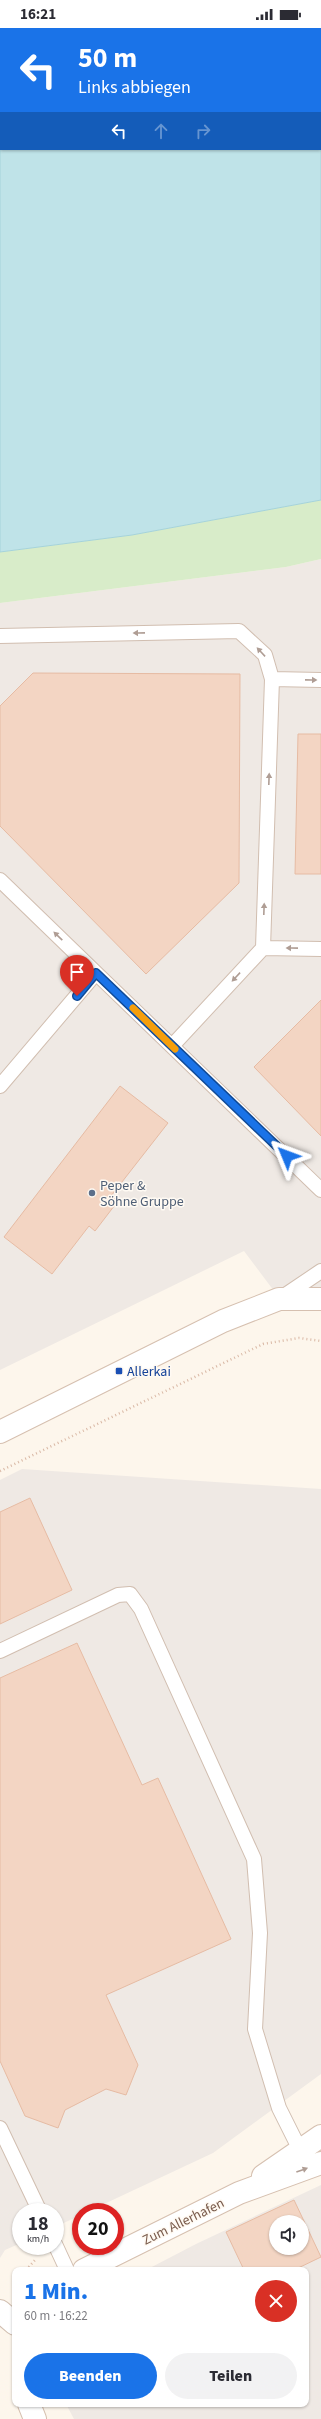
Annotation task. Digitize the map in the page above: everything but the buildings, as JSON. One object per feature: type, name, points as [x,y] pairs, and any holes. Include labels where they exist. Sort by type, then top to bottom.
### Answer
[{"type":"street","points":[[0,1432],[222,1321],[279,1299],[321,1299]]},
{"type":"street","name":"Zum Allerhafen","points":[[239,2193],[321,2136]]},
{"type":"street","name":"Zum Allerhafen","points":[[90,2267],[239,2193],[321,2163]]},
{"type":"street","points":[[0,2311],[12,2321]]},
{"type":"street","points":[[30,2407],[35,2419]]},
{"type":"lane","points":[[0,636],[239,631],[265,655],[272,679],[262,948],[172,1046]]},
{"type":"lane","points":[[272,679],[321,680]]},
{"type":"lane","points":[[0,880],[321,1190]]},
{"type":"lane","points":[[262,948],[321,949]]},
{"type":"lane","points":[[0,1086],[96,973]]},
{"type":"lane","points":[[279,1299],[321,1271]]},
{"type":"lane","points":[[0,1651],[118,1594],[130,1594],[141,1608],[254,1859],[260,1933],[255,2029],[279,2108],[300,2150]]},
{"type":"lane","points":[[0,2128],[36,2203]]},
{"type":"lane","points":[[60,2255],[66,2267]]},
{"type":"path","points":[[0,1471],[173,1386],[263,1344],[299,1338],[321,1341]]},
{"type":"shaded area","points":[[321,559],[321,1297],[274,1291],[244,1251],[0,1370],[0,603],[286,567]]},
{"type":"shaded area","points":[[22,1469],[321,1489],[321,2074],[213,2153],[106,2203],[72,2203],[72,2219],[64,2223],[64,2203],[12,2203],[12,2247],[5,2250],[0,2258],[0,1480]]},
{"type":"shaded area","points":[[321,2185],[321,2419],[74,2419],[68,2407],[309,2407],[309,2267],[152,2267],[196,2244]]},
{"type":"green space","points":[[321,500],[321,559],[286,567],[0,603],[0,552],[132,535]]},
{"type":"water","points":[[0,150],[321,150],[321,500],[132,535],[0,552]]},
{"type":"slow traffic","points":[[133,1008],[175,1049]]},
{"type":"place","name":"Peper & Söhne Gruppe","points":[[92,1193]]},
{"type":"place","name":"Allerkai","points":[[119,1371]]},
{"type":"route","points":[[77,996],[96,973],[287,1156]]}]
